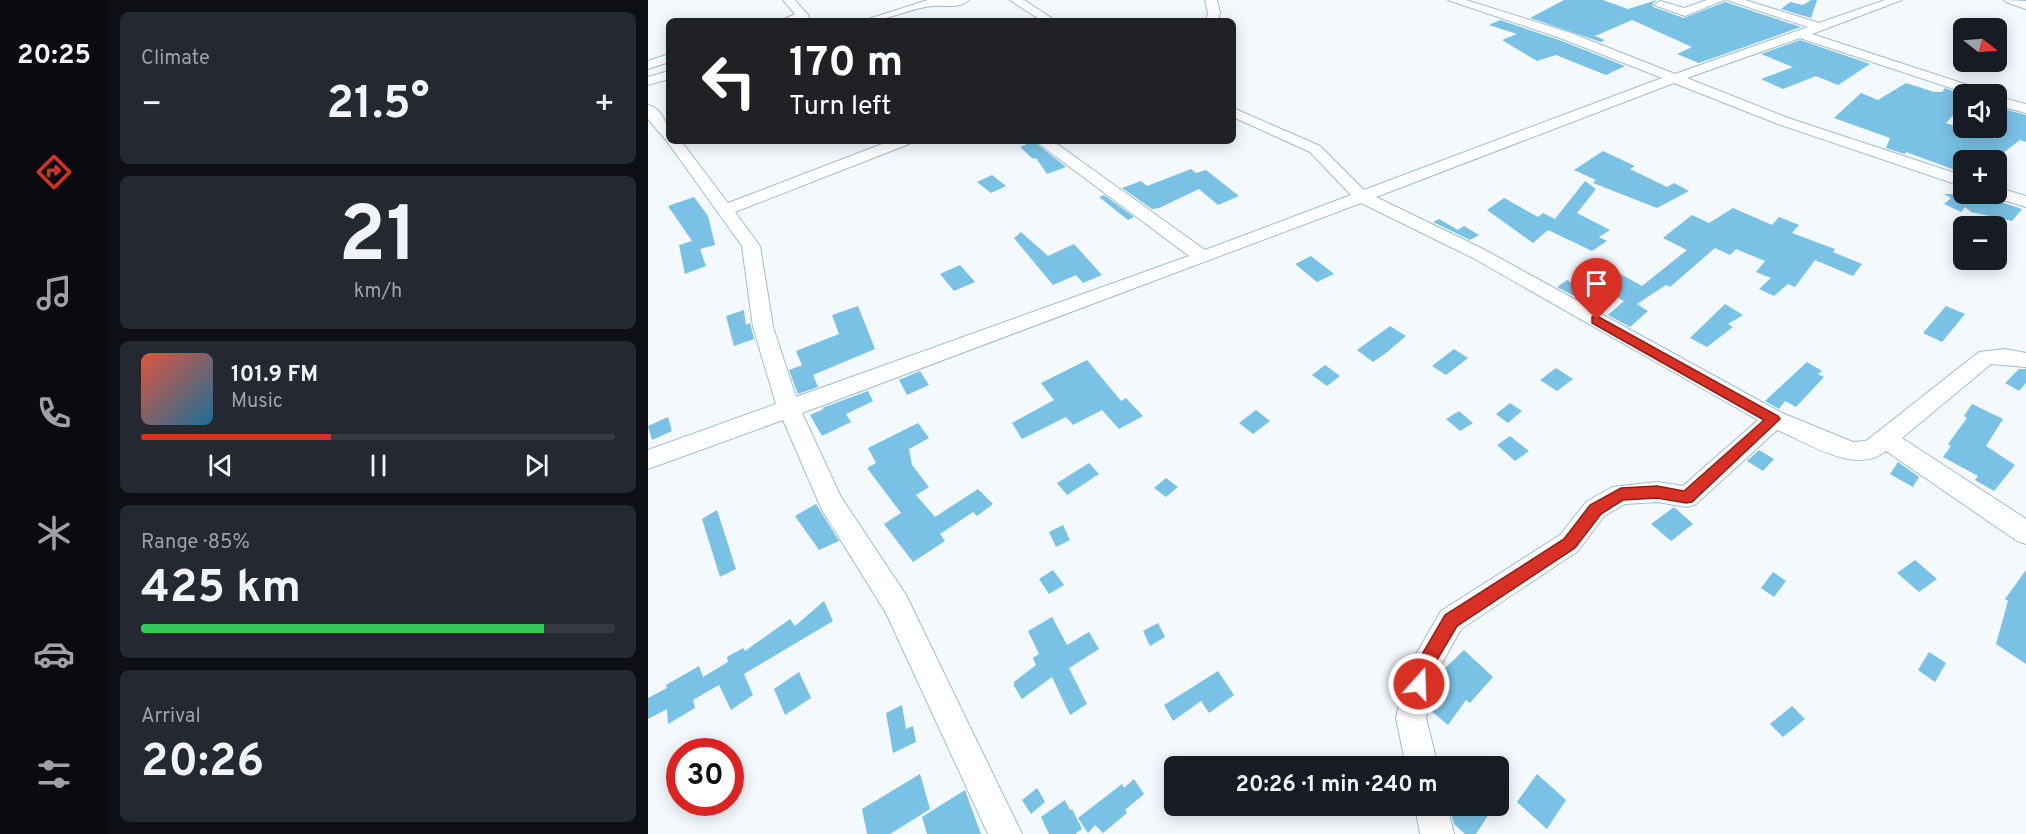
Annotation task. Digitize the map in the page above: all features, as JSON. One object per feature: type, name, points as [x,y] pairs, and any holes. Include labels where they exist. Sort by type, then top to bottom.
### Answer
[{"type":"street","points":[[789,0],[803,16],[796,18]]},
{"type":"street","points":[[878,18],[934,2],[944,5],[963,0]]},
{"type":"street","points":[[1016,0],[1045,18]]},
{"type":"street","points":[[1211,0],[1213,18]]},
{"type":"street","points":[[1454,0],[1567,36],[1677,77],[1784,121],[1953,178]]},
{"type":"street","points":[[1660,5],[1685,12],[1718,0]]},
{"type":"street","points":[[1733,0],[1820,27]]},
{"type":"street","points":[[648,460],[1362,198],[1677,77],[1896,0]]},
{"type":"street","points":[[2010,0],[2026,5]]},
{"type":"street","points":[[1799,34],[1953,85]]},
{"type":"street","points":[[648,65],[666,59]]},
{"type":"street","points":[[648,81],[666,76]]},
{"type":"street","points":[[2007,103],[2026,109]]},
{"type":"street","points":[[648,109],[666,132]]},
{"type":"street","points":[[1236,113],[1315,149],[1362,198],[1479,254],[1774,419],[1852,451],[1871,450],[1986,357],[2005,356],[2026,360]]},
{"type":"street","points":[[675,144],[751,246],[763,327],[789,409],[831,502],[896,604],[1005,834]]},
{"type":"street","points":[[725,210],[896,144]]},
{"type":"street","points":[[1047,144],[1203,257]]},
{"type":"street","points":[[2007,196],[2026,202]]},
{"type":"street","points":[[1420,756],[1411,718],[1423,668],[1451,620],[1569,543],[1595,509],[1621,494],[1657,492],[1686,497],[1774,419]]},
{"type":"street","points":[[1884,438],[2026,533]]},
{"type":"street","points":[[1433,816],[1437,834]]},
{"type":"building","points":[[1564,0],[1603,0],[1628,9],[1657,0],[1652,4],[1653,7],[1684,18],[1725,2],[1801,27],[1699,63],[1677,54],[1692,47],[1632,20],[1595,36],[1605,40],[1601,42],[1530,18]]},
{"type":"building","points":[[1811,0],[1817,0],[1811,18],[1781,9],[1790,2],[1803,5]]},
{"type":"building","points":[[1500,20],[1625,66],[1606,75],[1556,55],[1537,61],[1502,40],[1517,34],[1489,25]]},
{"type":"building","points":[[1800,40],[1870,64],[1838,85],[1816,76],[1783,89],[1761,79],[1793,67],[1761,54]]},
{"type":"building","points":[[1906,83],[1934,92],[1942,92],[1945,88],[1953,91],[1953,115],[1946,123],[1953,125],[1953,138],[2007,138],[2007,110],[2026,115],[2026,142],[2020,140],[2007,150],[1953,150],[1953,169],[1906,152],[1905,154],[1886,148],[1890,138],[1834,118],[1861,93],[1878,100]]},
{"type":"building","points":[[1037,144],[1066,167],[1047,174],[1036,158],[1033,159],[1020,147]]},
{"type":"building","points":[[1603,151],[1635,166],[1630,169],[1667,187],[1674,183],[1689,191],[1657,208],[1593,183],[1596,180],[1574,170]]},
{"type":"building","points":[[1191,169],[1196,173],[1206,170],[1239,196],[1218,205],[1199,189],[1159,208],[1152,209],[1122,188],[1141,181],[1147,186]]},
{"type":"building","points":[[992,175],[1006,186],[991,193],[977,182]]},
{"type":"building","points":[[1585,181],[1596,189],[1577,213],[1610,230],[1599,237],[1607,241],[1592,251],[1548,230],[1533,243],[1487,210],[1504,198],[1538,217],[1543,213],[1555,219]]},
{"type":"building","points":[[1944,194],[1953,194],[1953,204],[2007,204],[2022,209],[2012,221],[2007,220],[2007,216],[1989,216],[1971,212],[1965,207],[1961,212],[1944,204],[1951,198]]},
{"type":"building","points":[[1104,195],[1134,217],[1128,220],[1099,197]]},
{"type":"building","points":[[694,197],[708,216],[715,245],[700,249],[706,266],[685,274],[679,245],[692,241],[668,206]]},
{"type":"building","points":[[1733,208],[1772,225],[1779,217],[1799,225],[1792,233],[1835,249],[1833,252],[1862,264],[1853,276],[1815,260],[1795,287],[1788,284],[1774,296],[1759,289],[1771,278],[1756,272],[1765,261],[1736,249],[1730,255],[1715,248],[1670,287],[1666,285],[1637,304],[1648,311],[1630,327],[1608,315],[1624,301],[1597,286],[1617,272],[1642,286],[1687,250],[1663,238],[1692,215],[1709,223]]},
{"type":"building","points":[[1439,219],[1458,230],[1464,226],[1479,235],[1470,240],[1433,222]]},
{"type":"building","points":[[1021,232],[1048,256],[1074,244],[1102,275],[1083,283],[1076,275],[1053,285],[1014,238]]},
{"type":"building","points":[[1311,256],[1334,274],[1317,282],[1295,264]]},
{"type":"building","points":[[960,265],[975,282],[954,291],[940,274]]},
{"type":"building","points":[[1567,280],[1583,290],[1574,296],[1557,287]]},
{"type":"building","points":[[1725,304],[1743,315],[1728,324],[1733,327],[1707,347],[1690,338]]},
{"type":"building","points":[[858,306],[875,349],[813,375],[818,387],[798,394],[789,370],[802,365],[796,351],[839,334],[832,315]]},
{"type":"building","points":[[1946,306],[1965,314],[1942,342],[1923,333]]},
{"type":"building","points":[[744,310],[746,325],[750,323],[754,339],[734,346],[726,316]]},
{"type":"building","points":[[1390,326],[1406,336],[1386,353],[1373,362],[1357,350]]},
{"type":"building","points":[[1454,349],[1468,358],[1446,375],[1432,366]]},
{"type":"building","points":[[1087,360],[1121,401],[1126,398],[1143,416],[1119,429],[1102,410],[1073,425],[1066,417],[1022,439],[1012,423],[1054,400],[1041,383]]},
{"type":"building","points":[[1807,362],[1822,371],[1818,374],[1824,377],[1796,407],[1785,401],[1779,409],[1765,401]]},
{"type":"building","points":[[1325,365],[1340,376],[1327,386],[1312,375]]},
{"type":"building","points":[[1556,368],[1573,379],[1557,391],[1540,380]]},
{"type":"building","points":[[2019,369],[2026,369],[2026,383],[2019,391],[2005,383]]},
{"type":"building","points":[[920,371],[929,385],[907,395],[899,380]]},
{"type":"building","points":[[868,391],[873,401],[846,414],[851,422],[822,436],[810,415],[824,409],[822,408]]},
{"type":"building","points":[[1510,403],[1522,411],[1508,423],[1496,414]]},
{"type":"building","points":[[1972,404],[2003,419],[1986,446],[2015,465],[1994,491],[1975,480],[1978,476],[1943,457],[1951,446],[1948,444],[1967,418],[1964,416]]},
{"type":"building","points":[[1256,410],[1270,421],[1253,434],[1239,423]]},
{"type":"building","points":[[1459,411],[1473,423],[1460,431],[1446,419]]},
{"type":"building","points":[[668,417],[672,431],[652,440],[648,426]]},
{"type":"building","points":[[918,423],[929,438],[909,449],[912,465],[929,487],[916,495],[935,517],[978,489],[993,504],[977,516],[973,512],[940,534],[945,541],[913,562],[884,524],[901,513],[867,468],[876,463],[868,448]]},
{"type":"building","points":[[1510,436],[1529,451],[1515,461],[1497,445]]},
{"type":"building","points":[[1759,450],[1774,459],[1763,471],[1747,461]]},
{"type":"building","points":[[1898,462],[1919,477],[1913,487],[1890,474]]},
{"type":"building","points":[[1089,463],[1099,474],[1067,495],[1057,483]]},
{"type":"building","points":[[1166,478],[1178,487],[1166,497],[1154,488]]},
{"type":"building","points":[[816,504],[839,541],[819,550],[795,516]]},
{"type":"building","points":[[1674,507],[1693,524],[1671,541],[1651,524]]},
{"type":"building","points":[[717,510],[736,569],[720,577],[702,519]]},
{"type":"building","points":[[1063,525],[1070,540],[1056,547],[1049,532]]},
{"type":"building","points":[[1915,560],[1937,579],[1919,592],[1897,573]]},
{"type":"building","points":[[1053,570],[1064,585],[1049,594],[1039,579]]},
{"type":"building","points":[[2026,570],[2026,664],[1996,644],[2008,601],[2005,599]]},
{"type":"building","points":[[1773,572],[1786,581],[1774,597],[1761,588]]},
{"type":"building","points":[[824,601],[833,621],[744,674],[753,695],[731,710],[719,685],[693,700],[695,708],[668,724],[667,709],[648,719],[648,698],[667,688],[666,685],[699,666],[703,677],[728,662],[727,657],[743,648],[745,651],[790,619],[795,626]]},
{"type":"building","points":[[1052,617],[1067,645],[1089,632],[1099,649],[1069,668],[1087,704],[1070,715],[1052,677],[1022,699],[1014,686],[1014,682],[1036,665],[1033,658],[1039,654],[1028,631]]},
{"type":"building","points":[[1158,623],[1165,637],[1150,646],[1143,631]]},
{"type":"building","points":[[1464,650],[1493,677],[1470,703],[1466,700],[1448,725],[1430,710],[1448,683],[1439,674]]},
{"type":"building","points":[[1929,652],[1946,663],[1935,682],[1918,670]]},
{"type":"building","points":[[1218,671],[1234,695],[1209,713],[1201,701],[1173,721],[1164,705]]},
{"type":"building","points":[[799,672],[811,698],[785,715],[774,689]]},
{"type":"building","points":[[902,705],[906,729],[913,726],[916,742],[893,753],[886,713]]},
{"type":"building","points":[[1792,706],[1805,719],[1783,737],[1770,724]]},
{"type":"building","points":[[920,774],[930,809],[890,834],[867,834],[862,809]]},
{"type":"building","points":[[1537,774],[1566,800],[1547,829],[1517,802]]},
{"type":"building","points":[[1134,779],[1144,794],[1125,810],[1127,813],[1103,833],[1095,825],[1088,833],[1078,818],[1122,784],[1124,788]]},
{"type":"building","points":[[1037,788],[1045,802],[1031,814],[1022,800]]},
{"type":"building","points":[[965,790],[981,834],[927,834],[922,817]]},
{"type":"building","points":[[1065,800],[1082,829],[1075,834],[1049,834],[1041,817]]},
{"type":"building","points":[[1452,816],[1488,816],[1476,834],[1465,834],[1454,824]]},
{"type":"route","points":[[1419,684],[1423,668],[1451,620],[1569,543],[1595,509],[1621,494],[1657,492],[1686,497],[1774,419],[1597,320]]}]
